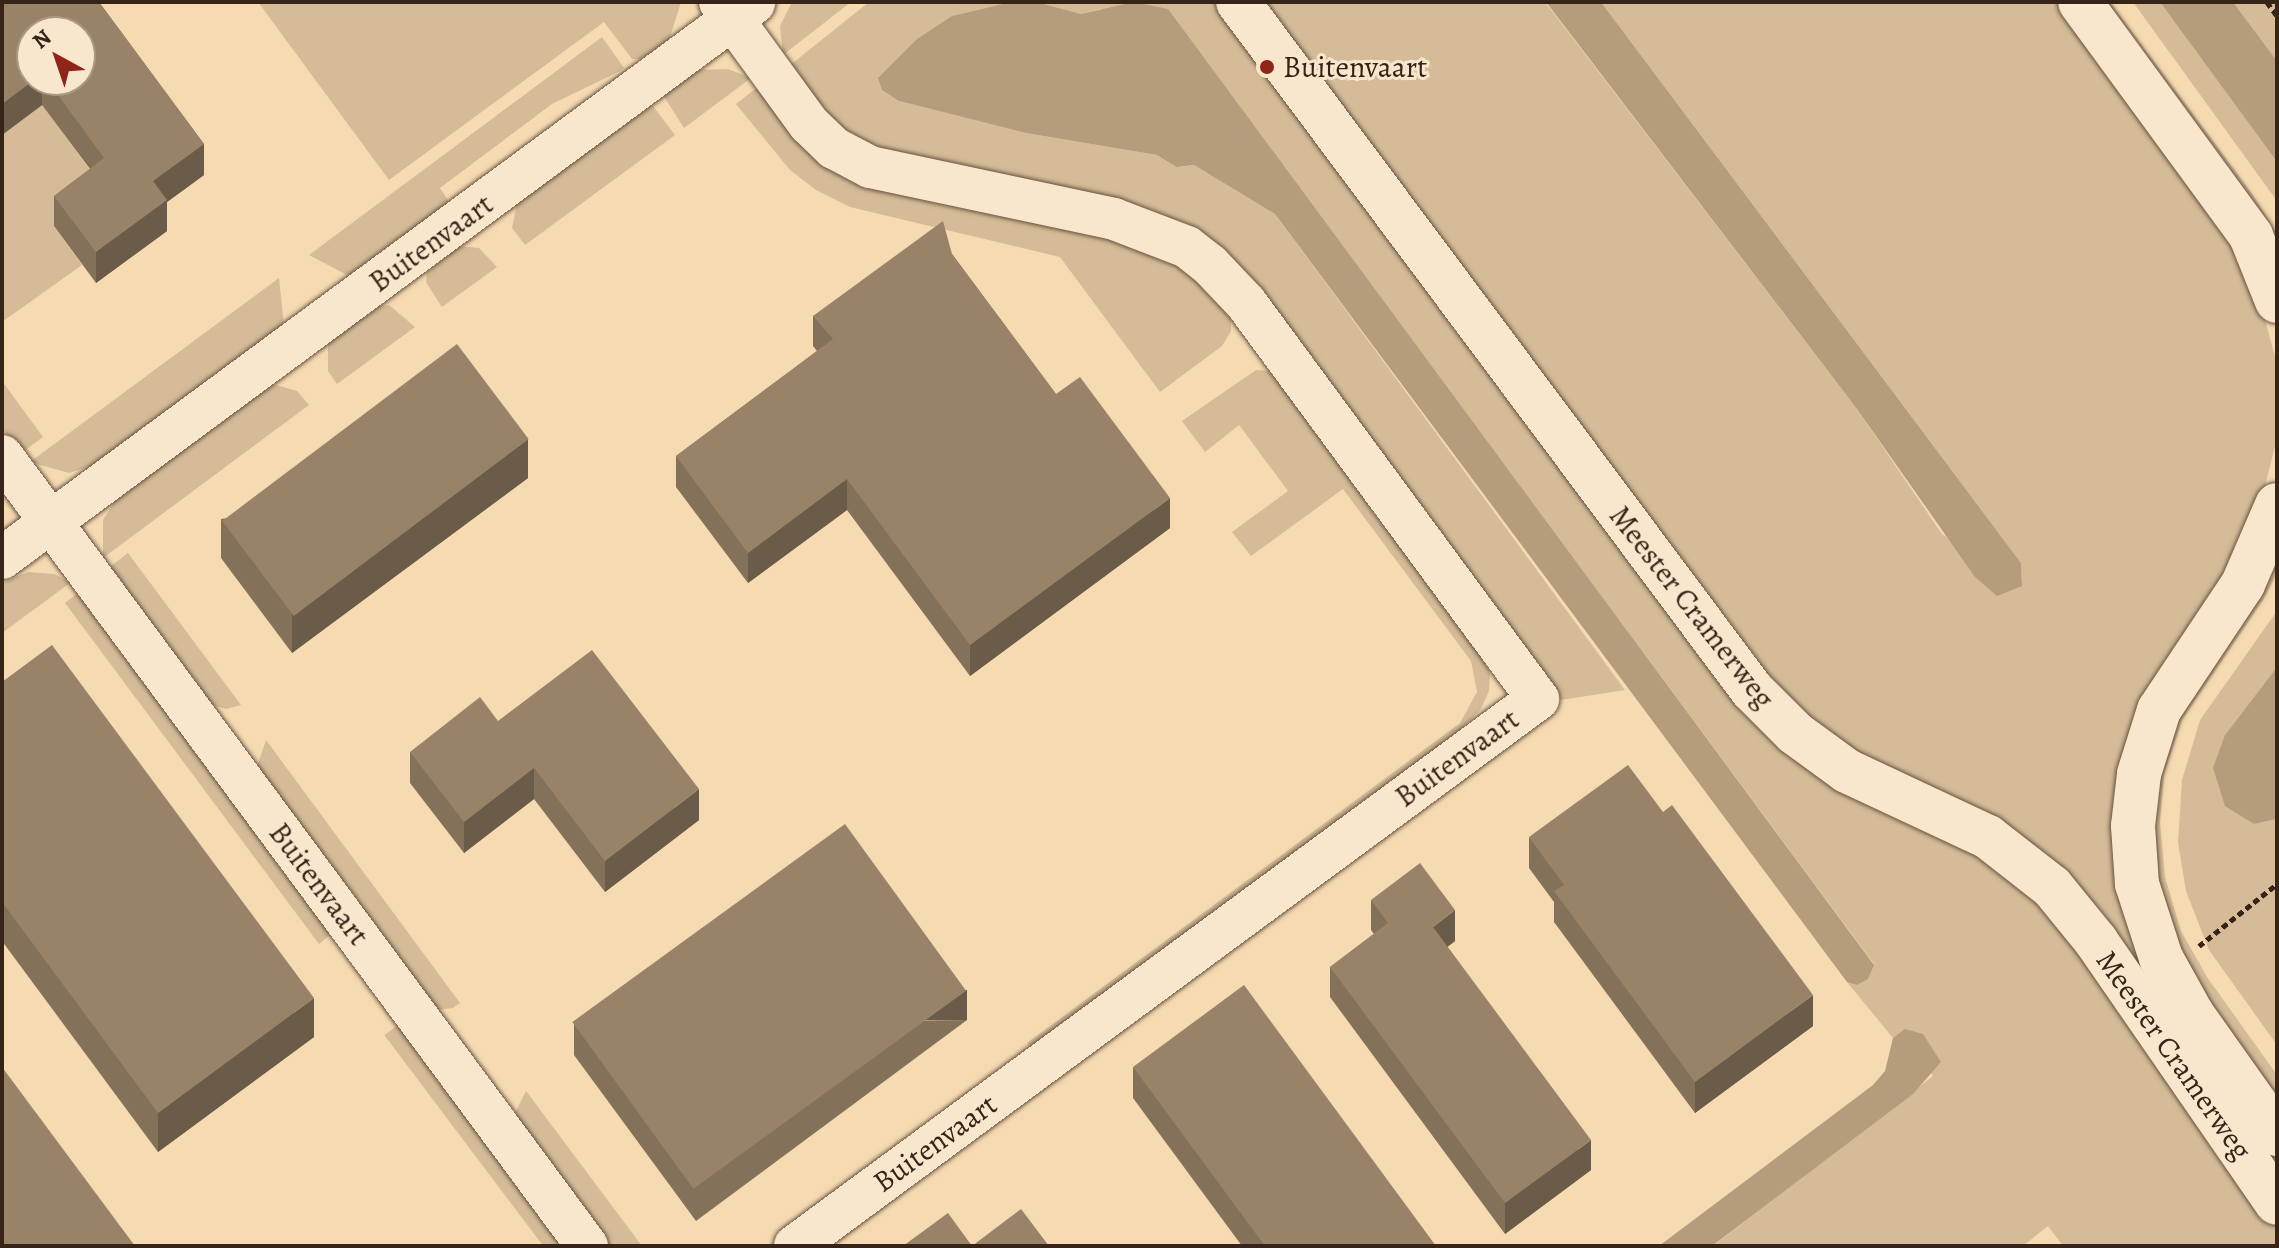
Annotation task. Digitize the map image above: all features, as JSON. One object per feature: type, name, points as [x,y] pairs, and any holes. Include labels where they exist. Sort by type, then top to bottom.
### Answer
[{"type":"main road","name":"Meester Cramerweg","points":[[1238,2],[1752,690],[1795,733],[1847,771],[1988,837],[2052,887],[2096,941],[2277,1203]]},
{"type":"main road","points":[[2080,2],[2242,224],[2277,301]]},
{"type":"main road","name":"Meester Cramerweg","points":[[2277,505],[2268,536],[2243,584],[2159,710],[2139,774],[2133,840],[2148,922],[2174,985],[2277,1134]]},
{"type":"street","name":"Buitenvaart","points":[[2,558],[736,8],[809,124],[834,148],[870,167],[1114,219],[1187,247],[1210,265],[1246,303],[1538,699],[795,1246]]},
{"type":"street","name":"Buitenvaart","points":[[2,456],[587,1246]]},
{"type":"path","points":[[2267,2],[2277,16]]},
{"type":"path","points":[[2193,936],[2198,946],[2277,884]]},
{"type":"shaded area","points":[[258,2],[681,2],[669,40],[641,59],[632,59],[604,22],[389,180]]},
{"type":"shaded area","points":[[792,2],[851,2],[783,55],[780,26]]},
{"type":"shaded area","points":[[869,2],[1011,2],[952,16],[899,101],[1026,133],[1157,155],[1181,167],[1194,165],[1275,214],[1625,690],[1561,700],[1254,285],[885,152],[842,131],[789,66]]},
{"type":"shaded area","points":[[1011,2],[1037,2],[1081,14],[1134,2],[1168,9],[1874,965],[1868,979],[1857,985],[1847,982],[1275,214],[1194,165],[1177,167],[1157,155],[1026,133],[899,101],[882,90],[878,78],[917,39],[952,16]]},
{"type":"shaded area","points":[[1037,2],[1224,2],[1717,669],[2056,911],[2277,1224],[2277,1246],[2063,1246],[2048,1226],[2023,1246],[1713,1246],[1933,1076],[1905,1030],[1893,1038],[1847,982],[1857,985],[1868,979],[1874,964],[1400,324],[1101,9],[1081,14]]},
{"type":"shaded area","points":[[1257,2],[1545,2],[1857,409],[1942,534],[2022,586],[2021,563],[1601,2],[2063,2],[2254,279],[2277,364],[2277,438],[2254,530],[2146,704],[2147,962],[2131,969],[1787,705]]},
{"type":"shaded area","points":[[1546,2],[1601,2],[2021,563],[2022,586],[1997,596],[1975,577],[1857,409]]},
{"type":"shaded area","points":[[2096,2],[2110,2],[2251,192],[2277,234],[2277,263]]},
{"type":"shaded area","points":[[2133,2],[2160,2],[2277,162],[2277,201]]},
{"type":"shaded area","points":[[2160,2],[2233,2],[2277,61],[2277,162]]},
{"type":"shaded area","points":[[2233,2],[2277,2],[2277,61]]},
{"type":"shaded area","points":[[602,37],[624,68],[552,104],[440,188],[450,203],[349,276],[309,255]]},
{"type":"shaded area","points":[[728,69],[751,78],[684,128],[663,95],[699,70]]},
{"type":"shaded area","points":[[759,86],[802,141],[1186,264],[1231,317],[1231,331],[1222,346],[1160,392],[1060,257],[850,207],[816,190],[790,170],[736,104]]},
{"type":"shaded area","points":[[42,105],[104,189],[54,226],[82,265],[2,322],[2,135]]},
{"type":"shaded area","points":[[653,106],[675,135],[525,245],[512,228],[518,199],[643,108]]},
{"type":"shaded area","points":[[459,246],[479,248],[497,267],[442,307],[426,282],[427,273]]},
{"type":"shaded area","points":[[279,278],[284,325],[95,465],[69,473],[30,462]]},
{"type":"shaded area","points":[[389,305],[415,327],[337,384],[328,371],[328,341],[371,307]]},
{"type":"shaded area","points":[[1256,370],[1270,371],[1282,380],[1481,649],[1490,674],[1489,691],[1481,709],[1456,734],[1031,1048],[1027,1043],[1460,723],[1477,692],[1471,661],[1343,489],[1251,556],[1232,532],[1288,491],[1239,425],[1205,452],[1182,421]]},
{"type":"shaded area","points":[[2,381],[43,437],[21,453],[2,428]]},
{"type":"shaded area","points":[[276,385],[297,391],[309,405],[103,558],[103,520],[117,498],[263,389]]},
{"type":"shaded area","points":[[2277,549],[2277,574],[2263,600],[2182,720],[2164,775],[2160,822],[2165,877],[2181,931],[2207,977],[2277,1075],[2277,1108],[2205,1008],[2150,875],[2160,745]]},
{"type":"shaded area","points":[[128,553],[241,705],[226,709],[209,704],[107,569]]},
{"type":"shaded area","points":[[28,572],[55,574],[70,583],[2,633],[2,583]]},
{"type":"shaded area","points":[[79,592],[327,926],[330,935],[319,944],[65,603]]},
{"type":"shaded area","points":[[2277,611],[2277,667],[2225,735],[2254,824],[2277,819],[2277,1045],[2209,950],[2186,891],[2178,842],[2182,780],[2200,720]]},
{"type":"shaded area","points":[[2277,667],[2277,819],[2254,824],[2225,806],[2213,768],[2225,735]]},
{"type":"shaded area","points":[[266,740],[460,1003],[453,1008],[437,1010],[256,770]]},
{"type":"shaded area","points":[[398,1025],[564,1245],[543,1246],[384,1035]]},
{"type":"shaded area","points":[[1905,1029],[1923,1034],[1941,1062],[1913,1094],[1712,1246],[1659,1246],[1873,1085],[1885,1071],[1893,1038]]},
{"type":"shaded area","points":[[526,1091],[642,1246],[608,1246],[519,1126],[516,1111]]},
{"type":"building","points":[[2,2],[99,2],[204,144],[153,181],[167,200],[96,252],[54,196],[104,158],[59,96],[96,96],[96,16],[16,16],[16,94],[2,104]]},
{"type":"building","points":[[943,221],[952,254],[1056,394],[1080,377],[1170,498],[970,645],[847,479],[748,553],[676,456],[833,339],[813,316]]},
{"type":"building","points":[[457,344],[529,439],[294,616],[222,521]]},
{"type":"building","points":[[52,645],[314,998],[158,1113],[2,902],[2,682]]},
{"type":"building","points":[[592,650],[699,789],[605,861],[534,768],[464,822],[410,752],[480,697],[498,721]]},
{"type":"building","points":[[1628,765],[1663,812],[1672,805],[1813,995],[1695,1082],[1554,891],[1564,885],[1529,837]]},
{"type":"building","points":[[845,824],[966,991],[693,1189],[572,1022]]},
{"type":"building","points":[[1420,863],[1455,910],[1433,927],[1591,1140],[1505,1203],[1330,967],[1388,923],[1371,900]]},
{"type":"building","points":[[1244,985],[1436,1246],[1265,1246],[1133,1067]]},
{"type":"building","points":[[2,1067],[135,1246],[2,1246]]},
{"type":"building","points":[[1021,1209],[1049,1246],[972,1246]]},
{"type":"building","points":[[948,1213],[972,1246],[903,1246]]},
{"type":"place","name":"Buitenvaart","points":[[1267,67]]}]
